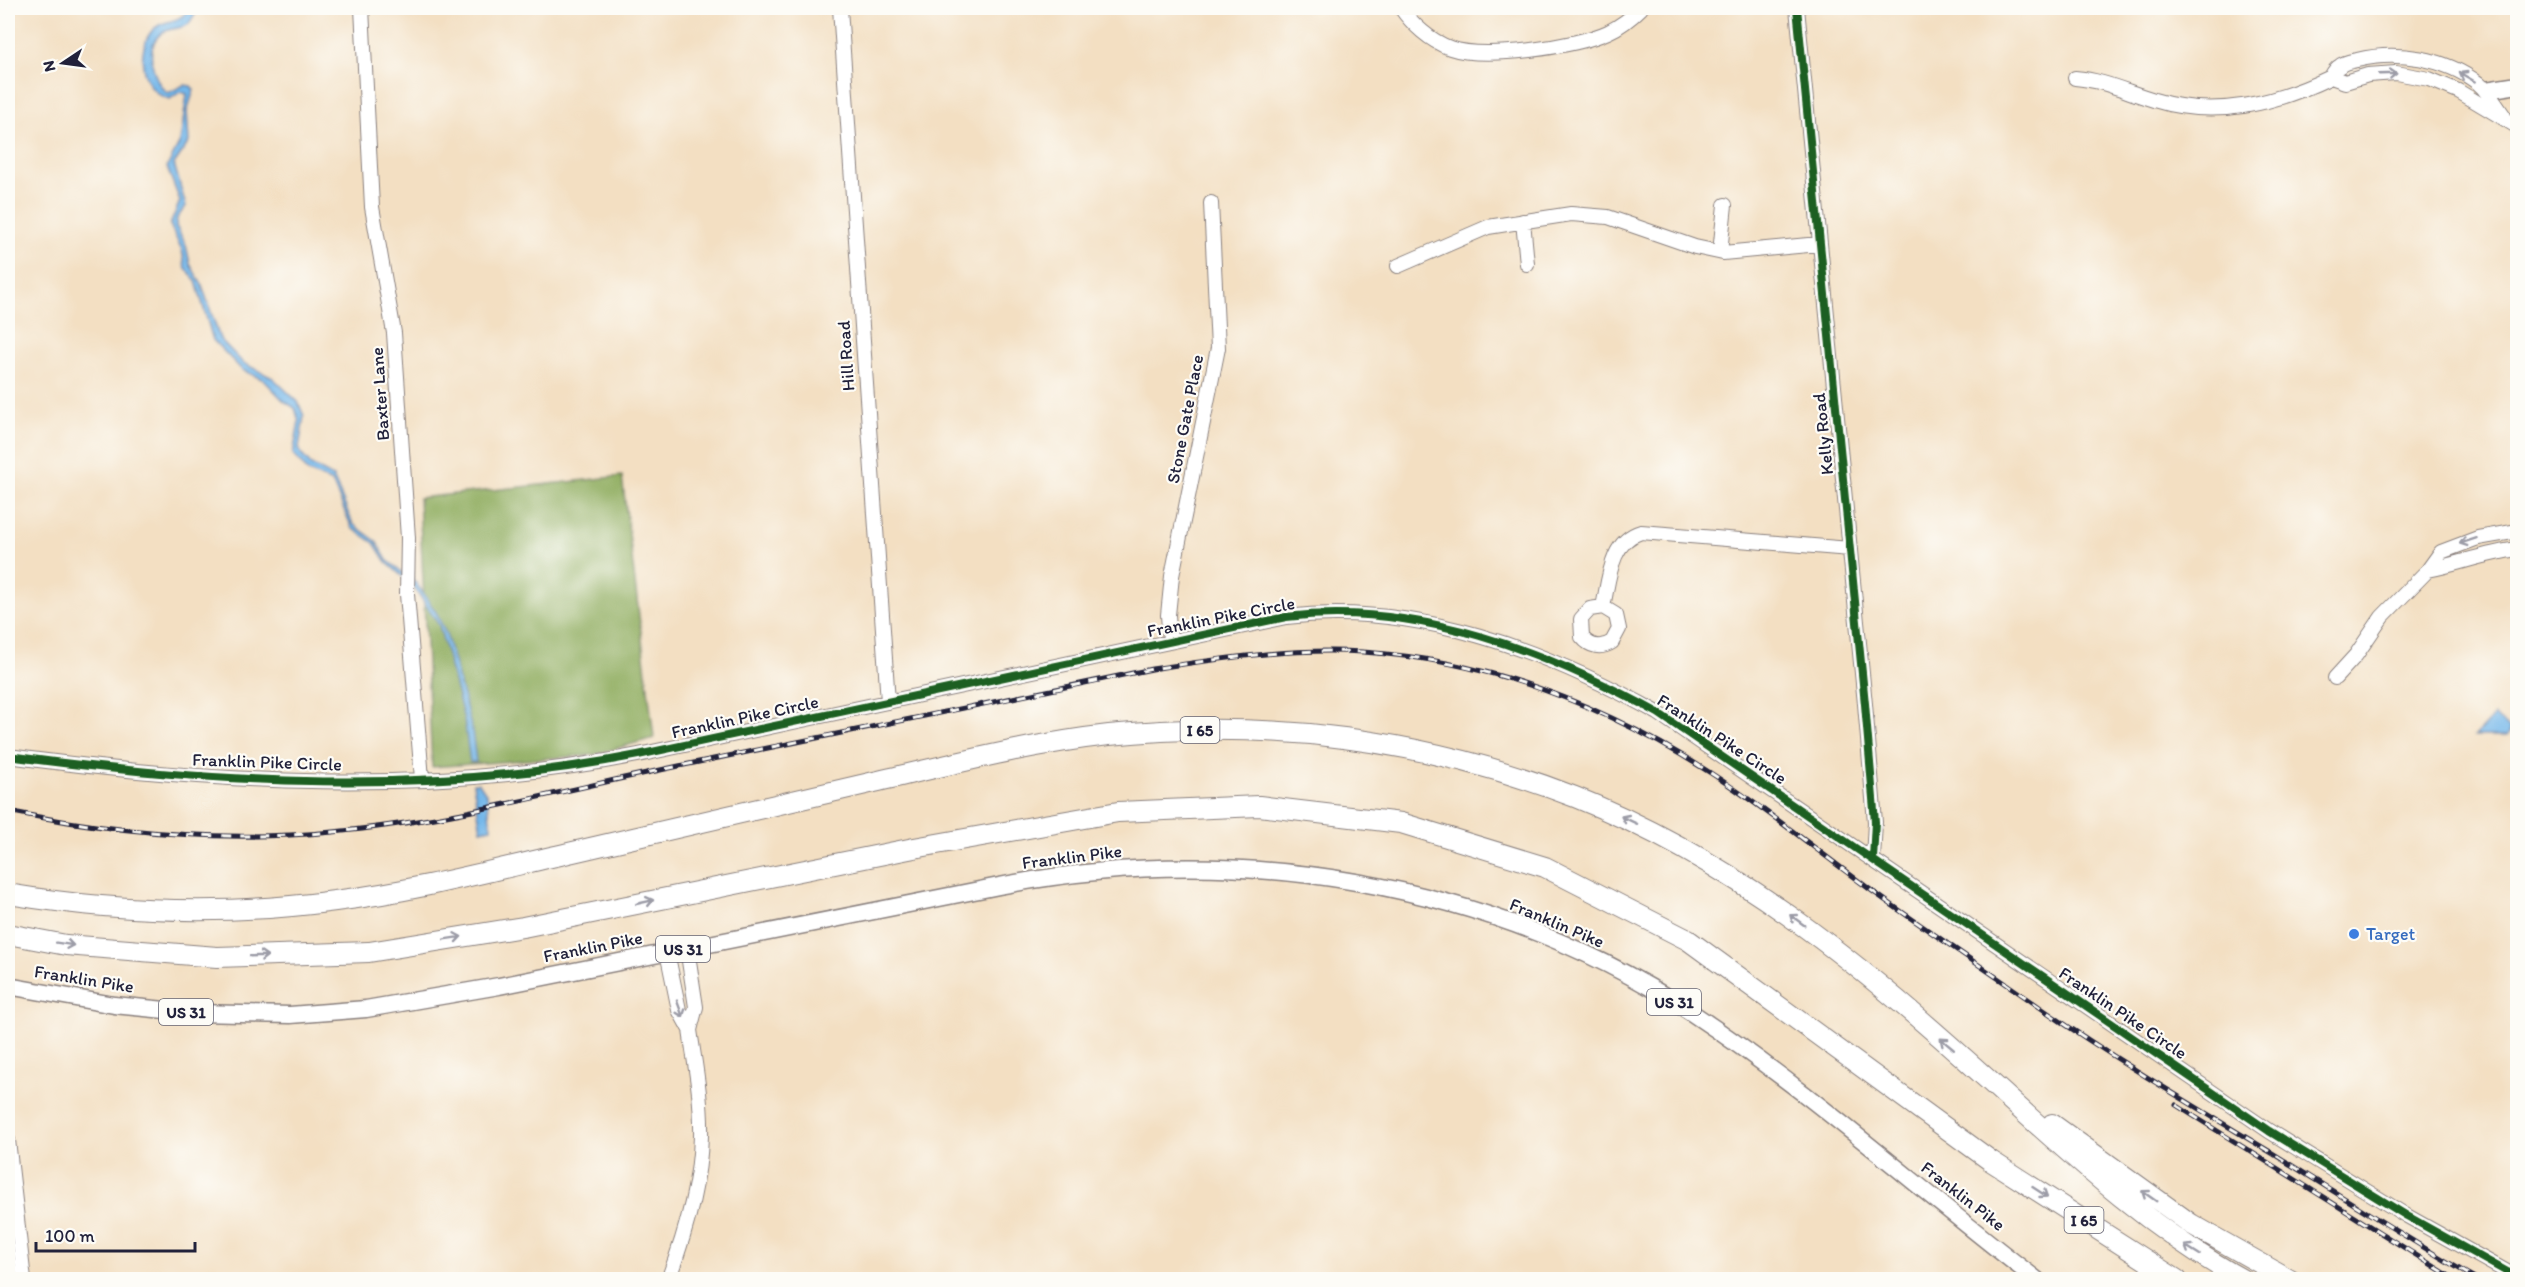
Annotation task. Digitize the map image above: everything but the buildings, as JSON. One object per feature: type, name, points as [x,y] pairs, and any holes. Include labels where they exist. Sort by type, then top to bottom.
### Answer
[{"type":"highway","name":"I 65","points":[[8,894],[65,903],[159,910],[237,910],[313,904],[445,882],[1041,745],[1155,732],[1232,730],[1290,732],[1385,744],[1497,770],[1587,802],[1657,833],[1742,881],[1797,920],[1980,1072],[2138,1212],[2185,1245],[2243,1280]]},
{"type":"highway","name":"I 65","points":[[8,934],[66,945],[217,957],[369,952],[523,927],[914,848],[1118,812],[1259,806],[1401,824],[1545,867],[1688,940],[1991,1161],[2177,1280]]},
{"type":"highway","points":[[1980,1072],[2169,1209],[2234,1250],[2290,1280]]},
{"type":"main road","points":[[2486,90],[2517,85]]},
{"type":"main road","name":"Franklin Pike","points":[[8,986],[90,1002],[151,1010],[223,1015],[308,1014],[426,1000],[1007,885],[1126,869],[1193,867],[1272,870],[1343,879],[1412,893],[1486,914],[1535,932],[1629,976],[1672,1001],[1780,1077],[2037,1280]]},
{"type":"street","name":"Baxter Lane","points":[[362,8],[372,207],[394,333],[407,517],[407,584],[422,779]]},
{"type":"street","name":"Hill Road","points":[[840,8],[888,702]]},
{"type":"street","points":[[1401,8],[1423,32],[1440,44],[1459,50],[1483,53],[1593,37],[1619,26],[1641,8]]},
{"type":"street","name":"Kelly Road","points":[[1797,8],[1875,822],[1873,859]]},
{"type":"street","points":[[2075,78],[2099,82],[2176,106],[2219,109],[2261,103],[2331,77],[2342,64],[2374,57],[2397,56],[2445,66],[2471,78],[2486,90],[2512,123]]},
{"type":"street","points":[[2331,77],[2345,82],[2377,74],[2416,75],[2448,86],[2512,123]]},
{"type":"street","name":"Stone Gate Place","points":[[1170,640],[1168,615],[1172,576],[1218,348],[1210,203]]},
{"type":"street","points":[[1720,252],[1725,205]]},
{"type":"street","points":[[1398,266],[1474,231],[1564,214],[1598,215],[1695,247],[1720,252],[1819,244]]},
{"type":"street","points":[[1522,221],[1527,264]]},
{"type":"street","points":[[2335,678],[2356,655],[2382,617],[2428,570],[2441,552],[2478,538],[2517,531]]},
{"type":"street","points":[[1603,607],[1618,548],[1629,537],[1641,532],[1850,549]]},
{"type":"street","points":[[2428,570],[2451,566],[2475,556],[2517,549]]},
{"type":"street","name":"Franklin Pike Circle","points":[[8,756],[143,772],[223,777],[422,779],[591,764],[1277,619],[1357,615],[1413,623],[1513,646],[1574,669],[1658,713],[2269,1131],[2407,1216],[2517,1278]]},
{"type":"street","points":[[687,948],[696,1007],[690,1030]]},
{"type":"street","points":[[667,952],[679,1010],[690,1030],[699,1092],[701,1145],[688,1212],[668,1280]]},
{"type":"street","points":[[8,1140],[24,1280]]},
{"type":"green space","points":[[622,476],[654,738],[593,755],[432,767],[419,498]]},
{"type":"water","points":[[190,8],[199,8],[189,24],[168,30],[156,39],[153,46],[152,64],[158,81],[168,93],[184,85],[191,86],[194,90],[187,111],[189,142],[174,164],[186,206],[177,218],[176,226],[186,245],[190,264],[202,285],[220,339],[243,363],[273,378],[298,402],[304,416],[299,448],[302,455],[311,465],[333,477],[353,524],[376,541],[387,560],[416,583],[436,612],[446,634],[455,665],[472,730],[476,762],[470,762],[464,719],[439,625],[414,587],[386,562],[374,543],[352,528],[332,482],[308,472],[293,454],[299,421],[295,408],[284,401],[264,380],[242,370],[213,340],[196,281],[185,267],[182,250],[170,225],[180,201],[167,167],[180,142],[187,94],[180,92],[170,99],[153,89],[144,71],[143,50],[151,32],[156,27],[176,20]]},
{"type":"water","points":[[2494,716],[2511,730],[2507,736],[2475,736]]},
{"type":"water","points":[[473,783],[479,783],[487,795],[491,828],[481,830]]},
{"type":"railway","points":[[8,811],[88,825],[170,834],[252,836],[333,832],[467,812],[689,764],[1178,665],[1310,651],[1363,652],[1455,665],[1543,690],[1586,707],[1628,726],[1709,772],[1750,799],[1889,903],[2098,1046],[2478,1280]]},
{"type":"railway","points":[[2176,1105],[2456,1280]]},
{"type":"cycle path","points":[[1797,8],[1865,704],[1875,822],[1873,859]]},
{"type":"cycle path","points":[[8,756],[86,766],[244,779],[402,781],[482,776],[560,768],[638,755],[1286,617],[1335,614],[1384,617],[1432,624],[1526,651],[1615,690],[1658,713],[2269,1131],[2407,1216],[2518,1278]]},
{"type":"place","name":"Target","points":[[2354,934]]}]
